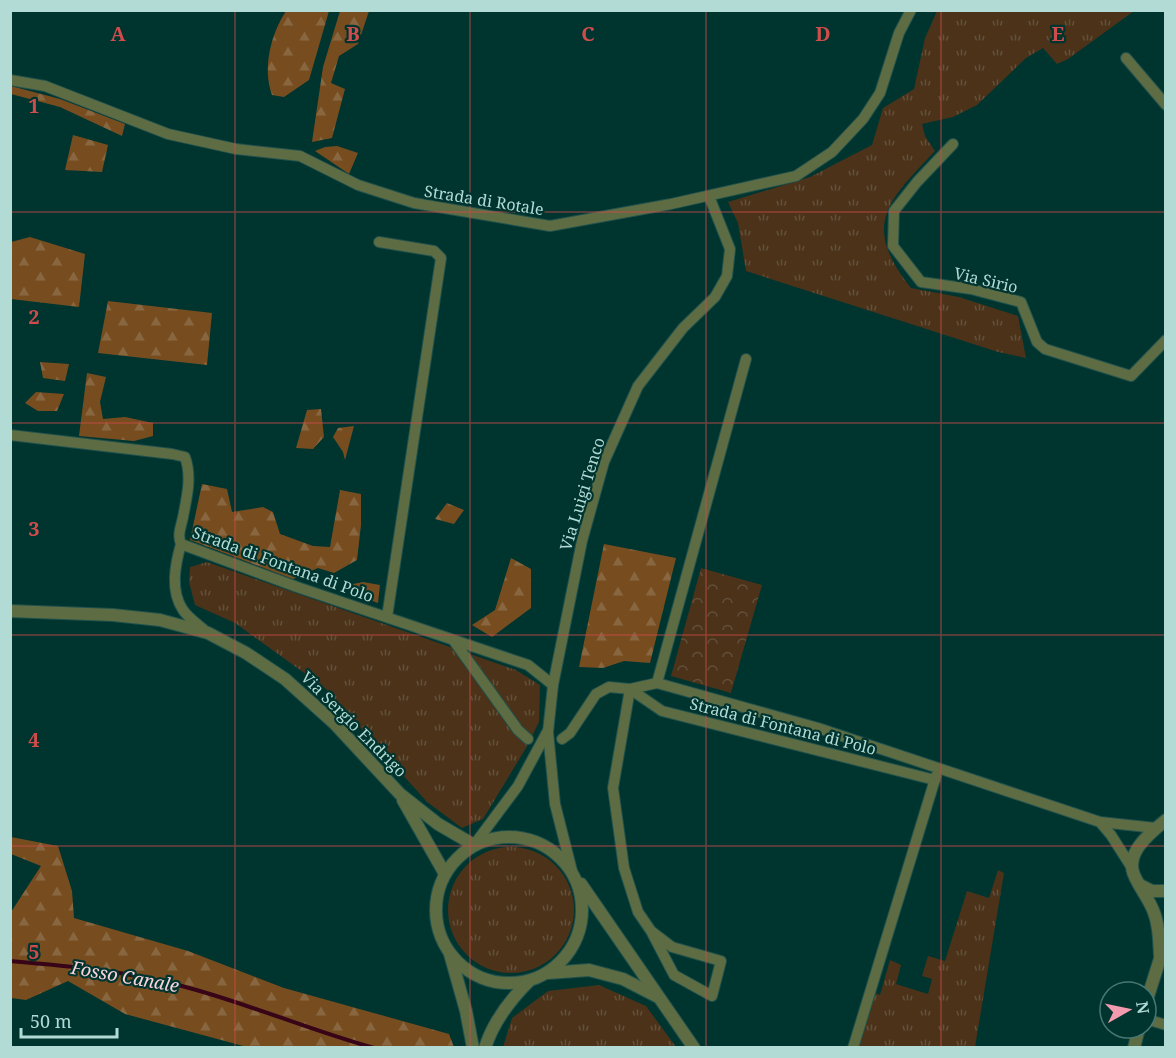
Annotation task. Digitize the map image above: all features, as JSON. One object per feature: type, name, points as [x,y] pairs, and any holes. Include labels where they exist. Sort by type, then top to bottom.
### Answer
[{"type":"street","name":"Strada di Rotale","points":[[10,80],[45,86],[168,134],[236,148],[300,156],[358,185],[414,203],[550,226],[709,196],[796,176],[832,152],[863,119],[880,93],[899,33],[910,10]]},
{"type":"street","points":[[1126,58],[1166,105]]},
{"type":"street","name":"Via Sirio","points":[[953,144],[917,182],[894,211],[893,246],[921,282],[971,289],[1021,302],[1038,342],[1045,349],[1131,376],[1166,340]]},
{"type":"street","name":"Via Luigi Tenco","points":[[572,871],[555,804],[548,732],[552,685],[582,541],[604,462],[627,408],[638,386],[683,328],[714,297],[727,276],[730,249],[709,196]]},
{"type":"street","name":"Strada di Fontana di Polo","points":[[379,242],[434,250],[441,258],[387,617]]},
{"type":"street","points":[[657,683],[746,359]]},
{"type":"street","name":"Strada di Fontana di Polo","points":[[10,435],[172,453],[185,457],[190,469],[178,537],[180,544],[528,665],[552,685]]},
{"type":"street","points":[[180,544],[174,570],[177,594],[183,610],[208,633]]},
{"type":"street","name":"Via Sergio Endrigo","points":[[10,611],[113,615],[160,620],[208,633],[246,653],[285,680],[334,723],[400,794],[438,824],[474,845]]},
{"type":"street","points":[[454,640],[518,730],[528,739]]},
{"type":"street","name":"Strada di Fontana di Polo","points":[[562,739],[570,733],[596,694],[609,687],[630,688],[657,683],[818,728],[1100,822],[1161,824]]},
{"type":"street","points":[[630,688],[613,788],[624,868],[638,912],[651,931],[674,975],[712,996],[721,961],[672,947],[651,931]]},
{"type":"street","name":"Strada di Fontana di Polo","points":[[630,688],[662,711],[935,780]]},
{"type":"street","name":"Via Luigi Tenco","points":[[474,845],[518,786],[548,732]]},
{"type":"street","points":[[853,1047],[939,767]]},
{"type":"street","name":"Via Sergio Endrigo","points":[[400,794],[445,874]]},
{"type":"street","points":[[1100,822],[1121,848],[1153,911],[1158,928],[1160,956]]},
{"type":"street","points":[[1132,868],[1133,856],[1138,847],[1161,824]]},
{"type":"street","points":[[473,1047],[466,1011],[449,953],[440,934],[436,914],[437,893],[445,874],[457,857],[474,845],[495,837],[517,836],[539,842],[558,854],[694,1047]]},
{"type":"street","points":[[449,953],[465,969],[485,980],[507,984],[529,981],[548,973],[565,958],[578,938],[583,916],[581,892],[572,871]]},
{"type":"street","points":[[1140,885],[1152,891],[1166,891]]},
{"type":"street","points":[[1153,980],[1166,942]]},
{"type":"street","points":[[548,973],[589,970],[623,979],[659,997]]},
{"type":"street","points":[[485,1047],[489,1032],[512,998],[529,981]]},
{"type":"green space","points":[[286,11],[329,11],[309,80],[284,97],[272,95],[268,63],[272,41]]},
{"type":"green space","points":[[340,11],[369,11],[358,44],[339,56],[331,83],[345,89],[332,138],[312,142],[323,67]]},
{"type":"green space","points":[[937,11],[1134,11],[1068,59],[1057,64],[1043,48],[1026,58],[977,105],[953,117],[922,124],[925,136],[935,151],[904,185],[886,215],[884,230],[887,247],[896,266],[911,288],[959,297],[1018,316],[1026,358],[998,352],[746,271],[738,223],[728,202],[810,177],[872,145],[883,108],[914,89],[925,38]]},
{"type":"green space","points":[[11,86],[60,99],[125,124],[122,136],[60,107],[11,94]]},
{"type":"green space","points":[[73,135],[108,145],[102,172],[65,170]]},
{"type":"green space","points":[[337,146],[358,153],[349,174],[315,151]]},
{"type":"green space","points":[[30,237],[85,254],[79,307],[11,299],[11,242]]},
{"type":"green space","points":[[108,301],[212,313],[207,365],[98,353]]},
{"type":"green space","points":[[40,362],[69,364],[65,381],[43,378]]},
{"type":"green space","points":[[87,373],[106,377],[100,402],[103,419],[125,417],[153,423],[153,436],[134,441],[79,436]]},
{"type":"green space","points":[[36,392],[64,394],[57,411],[38,411],[25,403]]},
{"type":"green space","points":[[321,409],[324,437],[313,449],[296,448],[307,410]]},
{"type":"green space","points":[[354,426],[345,460],[343,452],[333,437],[338,428]]},
{"type":"green space","points":[[202,484],[227,489],[232,512],[263,507],[273,512],[280,534],[313,546],[330,547],[340,490],[361,494],[361,525],[357,560],[334,573],[318,568],[293,579],[190,540]]},
{"type":"green space","points":[[447,503],[464,510],[454,524],[435,519]]},
{"type":"green space","points":[[604,544],[676,558],[650,663],[624,661],[603,668],[579,667]]},
{"type":"green space","points":[[511,558],[531,569],[531,608],[492,637],[472,625],[495,610]]},
{"type":"green space","points":[[207,562],[516,670],[540,685],[539,722],[483,819],[462,828],[427,802],[325,688],[235,623],[195,605],[189,582],[190,567]]},
{"type":"green space","points":[[701,568],[762,585],[731,693],[671,676]]},
{"type":"green space","points":[[363,582],[380,585],[378,603],[350,593],[348,585]]},
{"type":"green space","points":[[11,837],[58,846],[72,891],[74,918],[188,951],[284,988],[449,1034],[454,1047],[247,1047],[125,1014],[68,981],[26,1000],[11,998],[11,912],[41,866],[11,854]]},
{"type":"green space","points":[[511,847],[535,852],[555,866],[569,886],[574,910],[569,934],[555,954],[535,968],[511,973],[487,968],[467,954],[453,934],[448,910],[453,886],[467,866],[487,852]]},
{"type":"green space","points":[[998,870],[1004,873],[975,1047],[859,1047],[875,993],[880,995],[890,960],[901,965],[896,984],[928,994],[932,979],[922,976],[928,956],[945,961],[967,891],[989,898]]},
{"type":"green space","points":[[599,985],[646,1006],[676,1047],[503,1047],[512,1018],[548,991]]},
{"type":"waterway","name":"Fosso Canale","points":[[10,961],[97,970],[161,981],[230,1000],[374,1048]]}]
